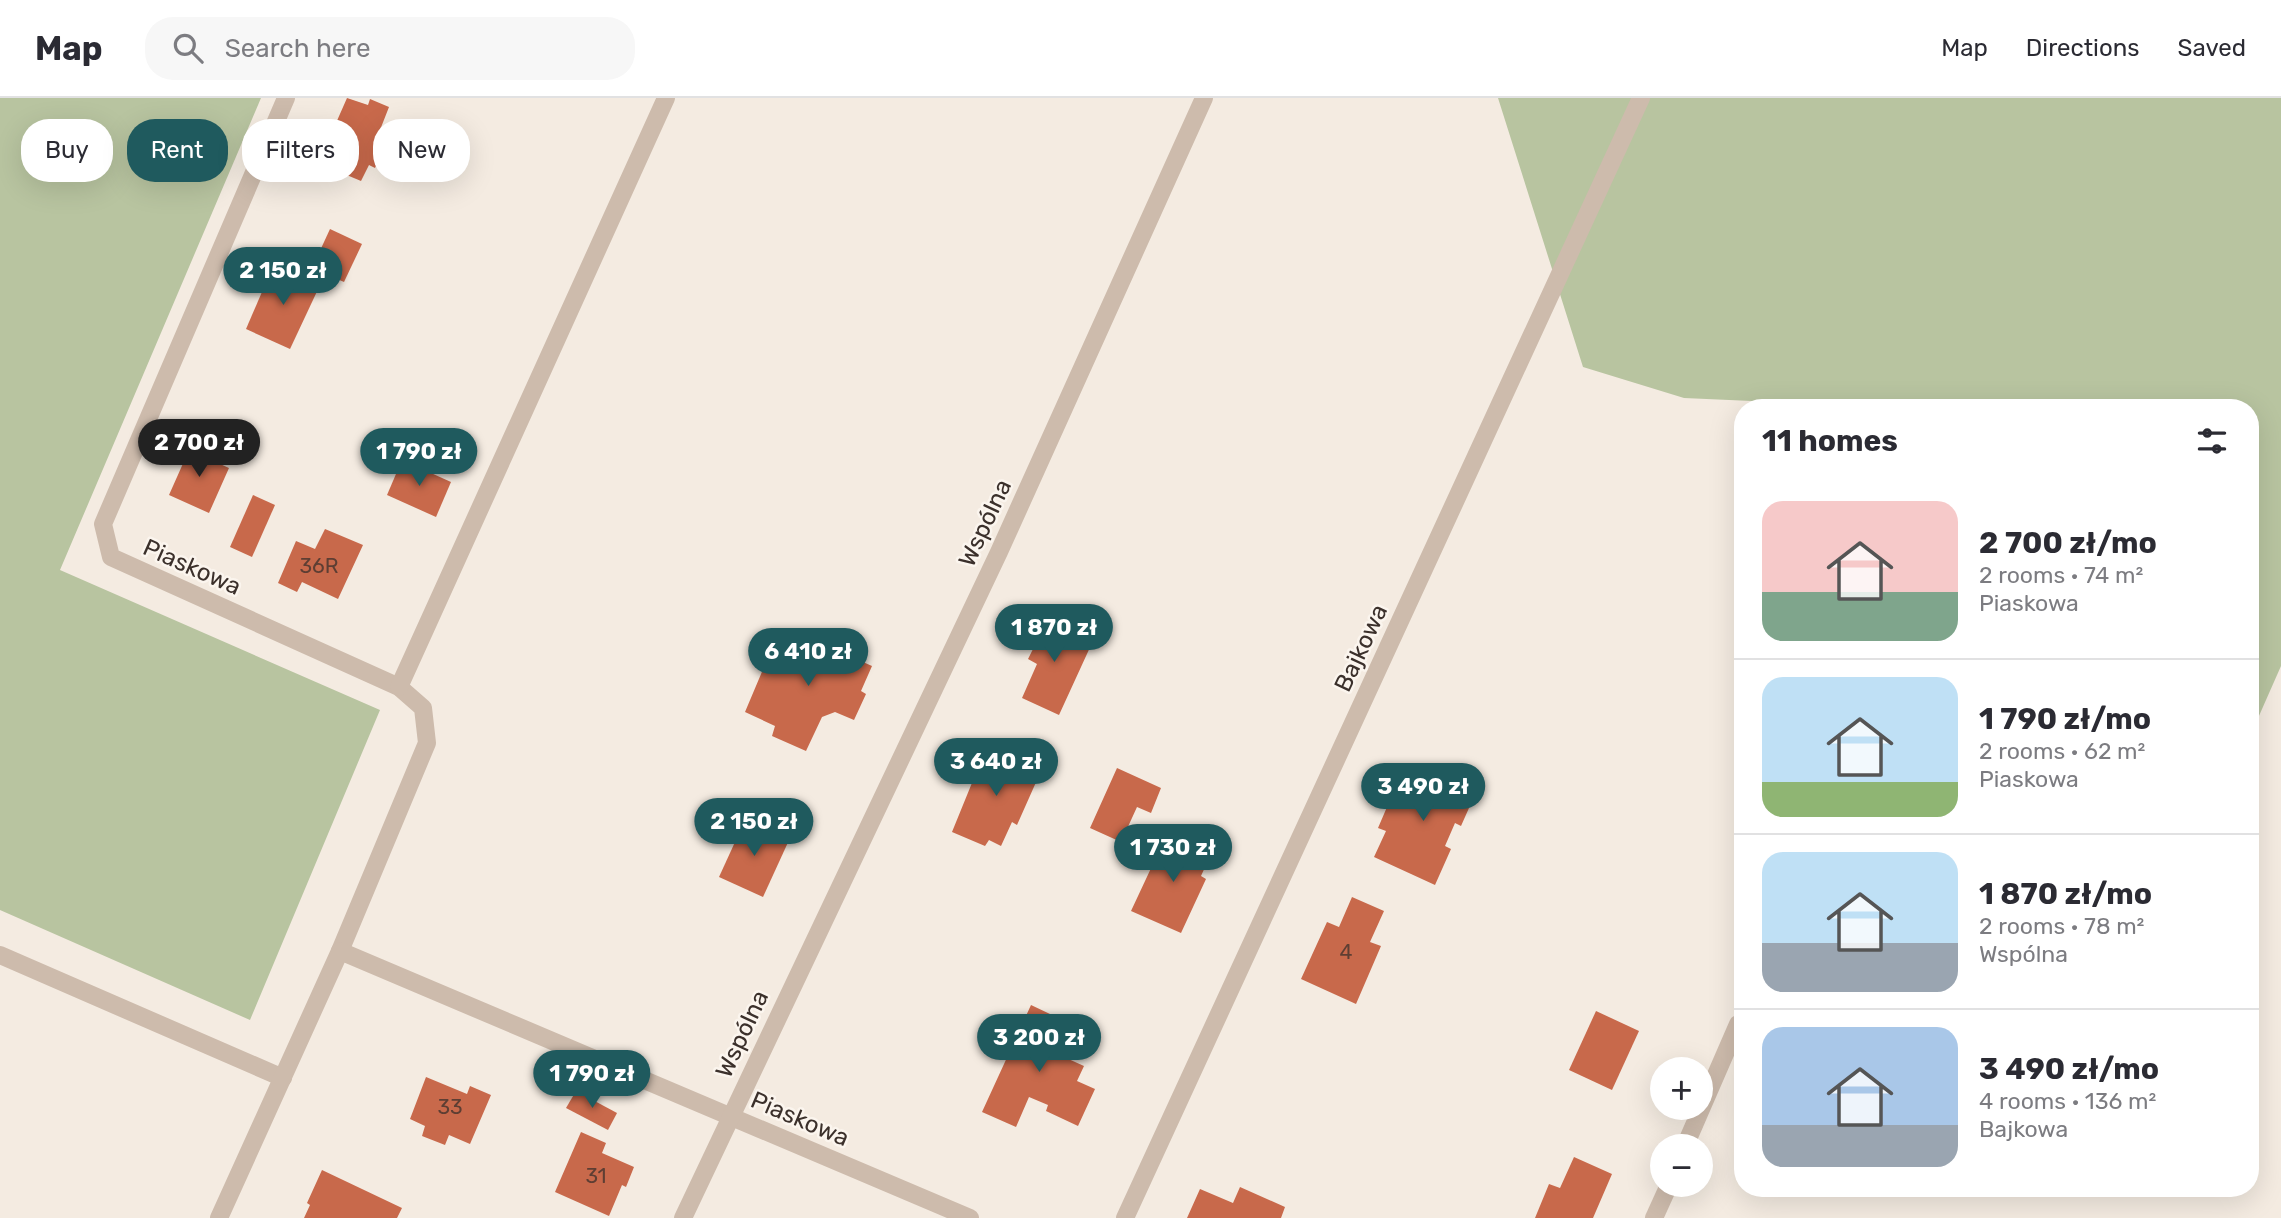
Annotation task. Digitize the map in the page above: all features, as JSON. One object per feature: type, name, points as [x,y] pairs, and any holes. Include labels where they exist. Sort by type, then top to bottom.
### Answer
[{"type":"street","name":"Piaskowa","points":[[219,1218],[340,951],[427,743],[423,708],[400,687],[111,557],[103,524],[286,98]]},
{"type":"street","points":[[400,687],[666,98]]},
{"type":"street","name":"Wspólna","points":[[683,1218],[999,552],[1204,98]]},
{"type":"street","name":"Bajkowa","points":[[1125,1218],[1641,98]]},
{"type":"street","name":"Piaskowa","points":[[340,951],[970,1218]]},
{"type":"street","points":[[0,955],[283,1077]]},
{"type":"street","points":[[1690,1134],[1734,1033]]},
{"type":"street","points":[[1654,1218],[1664,1197]]},
{"type":"green space","points":[[0,98],[261,98],[252,119],[242,119],[242,143],[228,175],[228,119],[127,119],[127,182],[225,182],[60,570],[380,710],[250,1020],[0,910]]},
{"type":"green space","points":[[1498,98],[2281,98],[2281,666],[2259,716],[2259,399],[1734,400],[1684,398],[1583,367]]},
{"type":"building","points":[[347,98],[368,105],[370,99],[389,107],[384,119],[373,119],[373,167],[369,165],[361,181],[359,119],[338,119]]},
{"type":"building","points":[[330,229],[362,244],[344,282],[312,268]]},
{"type":"building","points":[[274,264],[320,285],[290,349],[246,329]]},
{"type":"building","points":[[193,441],[213,450],[209,459],[229,468],[209,513],[169,495]]},
{"type":"building","points":[[402,460],[451,482],[436,517],[387,495]]},
{"type":"building","points":[[253,495],[275,505],[252,557],[230,547]]},
{"type":"building","points":[[325,529],[363,545],[338,599],[302,582],[297,592],[278,583],[296,541],[315,549]]},
{"type":"building","points":[[1036,617],[1092,643],[1059,715],[1022,698],[1037,664],[1028,659],[1033,649],[1024,644]]},
{"type":"building","points":[[791,636],[795,643],[816,638],[838,643],[857,652],[854,658],[872,666],[861,691],[866,694],[854,720],[835,712],[822,717],[806,751],[772,736],[775,726],[745,712],[769,655],[775,657],[782,641]]},
{"type":"building","points":[[987,746],[1041,771],[1017,825],[1012,822],[1001,846],[989,840],[985,846],[952,832]]},
{"type":"building","points":[[1416,763],[1477,790],[1461,826],[1455,823],[1445,846],[1451,849],[1435,885],[1374,857],[1386,831],[1378,828],[1387,807],[1397,786],[1404,789]]},
{"type":"building","points":[[1117,768],[1161,788],[1151,813],[1137,807],[1121,842],[1090,828]]},
{"type":"building","points":[[746,818],[790,838],[763,897],[719,877]]},
{"type":"building","points":[[1167,834],[1211,854],[1201,876],[1206,879],[1181,933],[1131,911]]},
{"type":"building","points":[[1352,897],[1384,911],[1370,942],[1381,946],[1356,1004],[1301,979],[1327,922],[1339,927]]},
{"type":"building","points":[[1031,1005],[1069,1023],[1055,1053],[1084,1066],[1077,1081],[1095,1089],[1078,1126],[1046,1111],[1048,1105],[1029,1097],[1016,1127],[982,1112]]},
{"type":"building","points":[[1596,1011],[1639,1031],[1612,1090],[1569,1070]]},
{"type":"building","points":[[426,1077],[467,1094],[470,1086],[491,1095],[470,1144],[449,1135],[445,1145],[422,1136],[425,1126],[410,1119]]},
{"type":"building","points":[[576,1091],[617,1113],[608,1130],[566,1108]]},
{"type":"building","points":[[581,1132],[606,1143],[602,1153],[634,1167],[626,1187],[622,1185],[609,1216],[555,1192]]},
{"type":"building","points":[[1574,1157],[1612,1174],[1593,1218],[1535,1218],[1549,1184],[1560,1188]]},
{"type":"building","points":[[322,1170],[402,1208],[397,1218],[304,1218],[310,1205],[307,1203]]},
{"type":"building","points":[[1240,1187],[1285,1207],[1281,1218],[1187,1218],[1200,1189],[1233,1203]]}]
